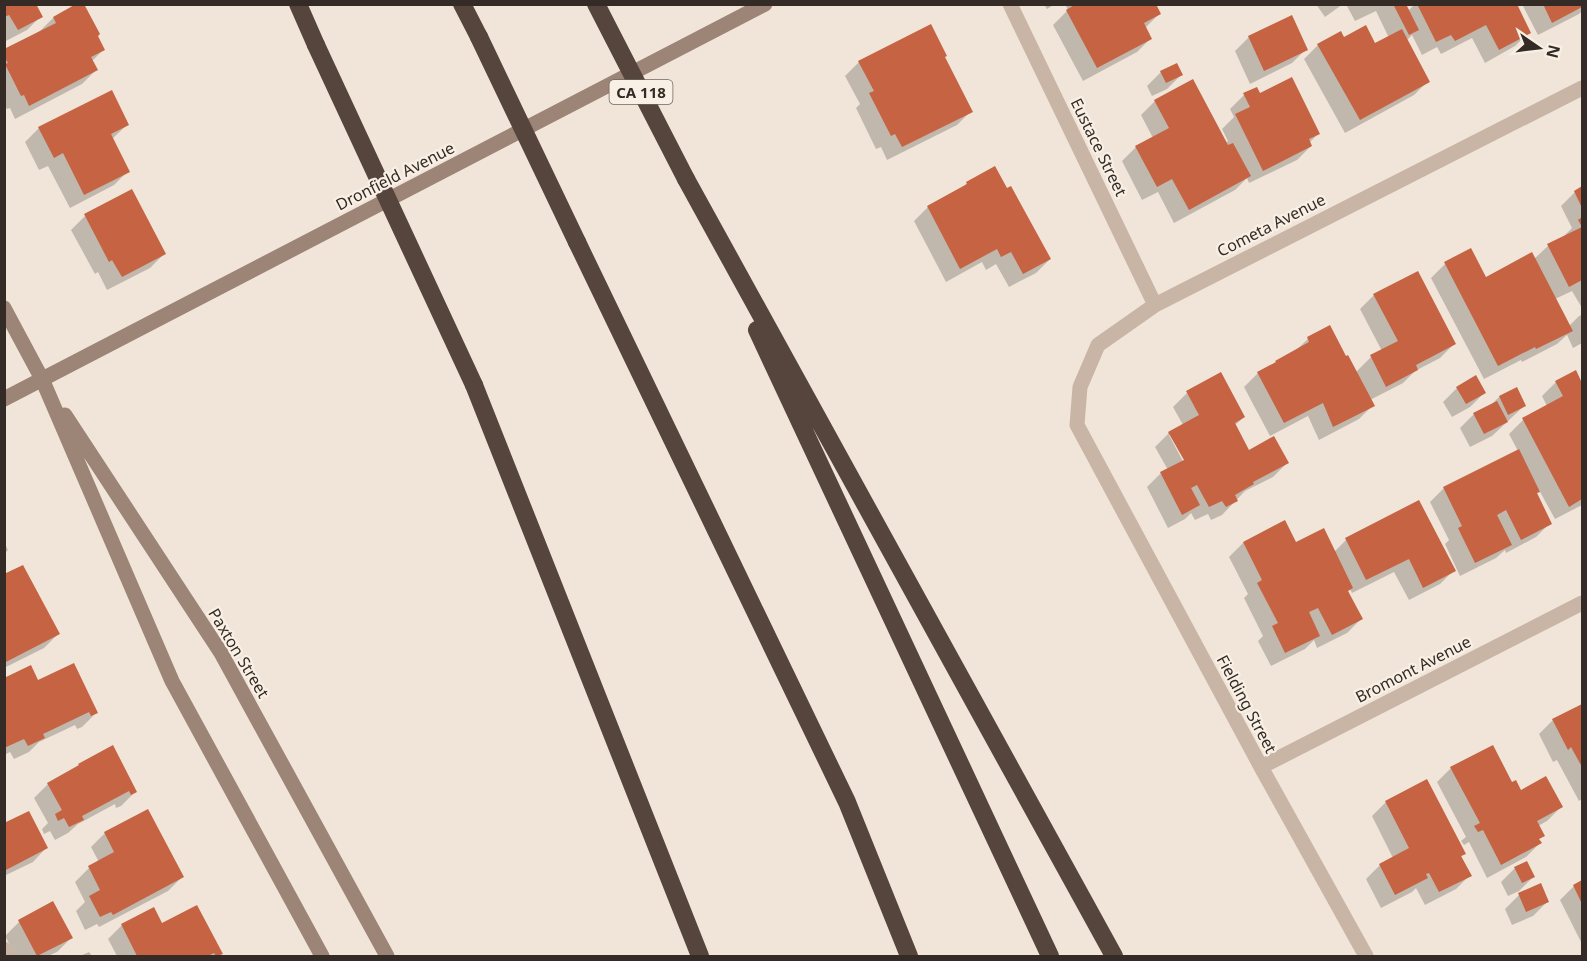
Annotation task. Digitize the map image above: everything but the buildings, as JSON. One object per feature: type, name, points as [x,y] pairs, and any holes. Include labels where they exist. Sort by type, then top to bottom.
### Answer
[{"type":"highway","points":[[298,4],[474,385],[700,957]]},
{"type":"highway","points":[[462,4],[847,802],[909,957]]},
{"type":"highway","name":"CA 118","points":[[596,4],[686,179]]},
{"type":"highway","points":[[686,179],[1050,957]]},
{"type":"highway","points":[[686,179],[1114,957]]},
{"type":"street","name":"Dronfield Avenue","points":[[4,399],[765,4]]},
{"type":"street","name":"Eustace Street","points":[[1010,4],[1155,304]]},
{"type":"street","name":"Cometa Avenue","points":[[1100,466],[1077,425],[1080,387],[1098,345],[1155,304],[1582,88]]},
{"type":"street","name":"Paxton Street","points":[[4,308],[42,380],[172,681],[322,957]]},
{"type":"street","name":"Paxton Street","points":[[42,380],[221,653],[387,957]]},
{"type":"street","name":"Fielding Street","points":[[1100,466],[1261,767],[1366,957]]},
{"type":"street","name":"Bromont Avenue","points":[[1261,767],[1582,603]]},
{"type":"street","points":[[4,949],[8,957]]}]
